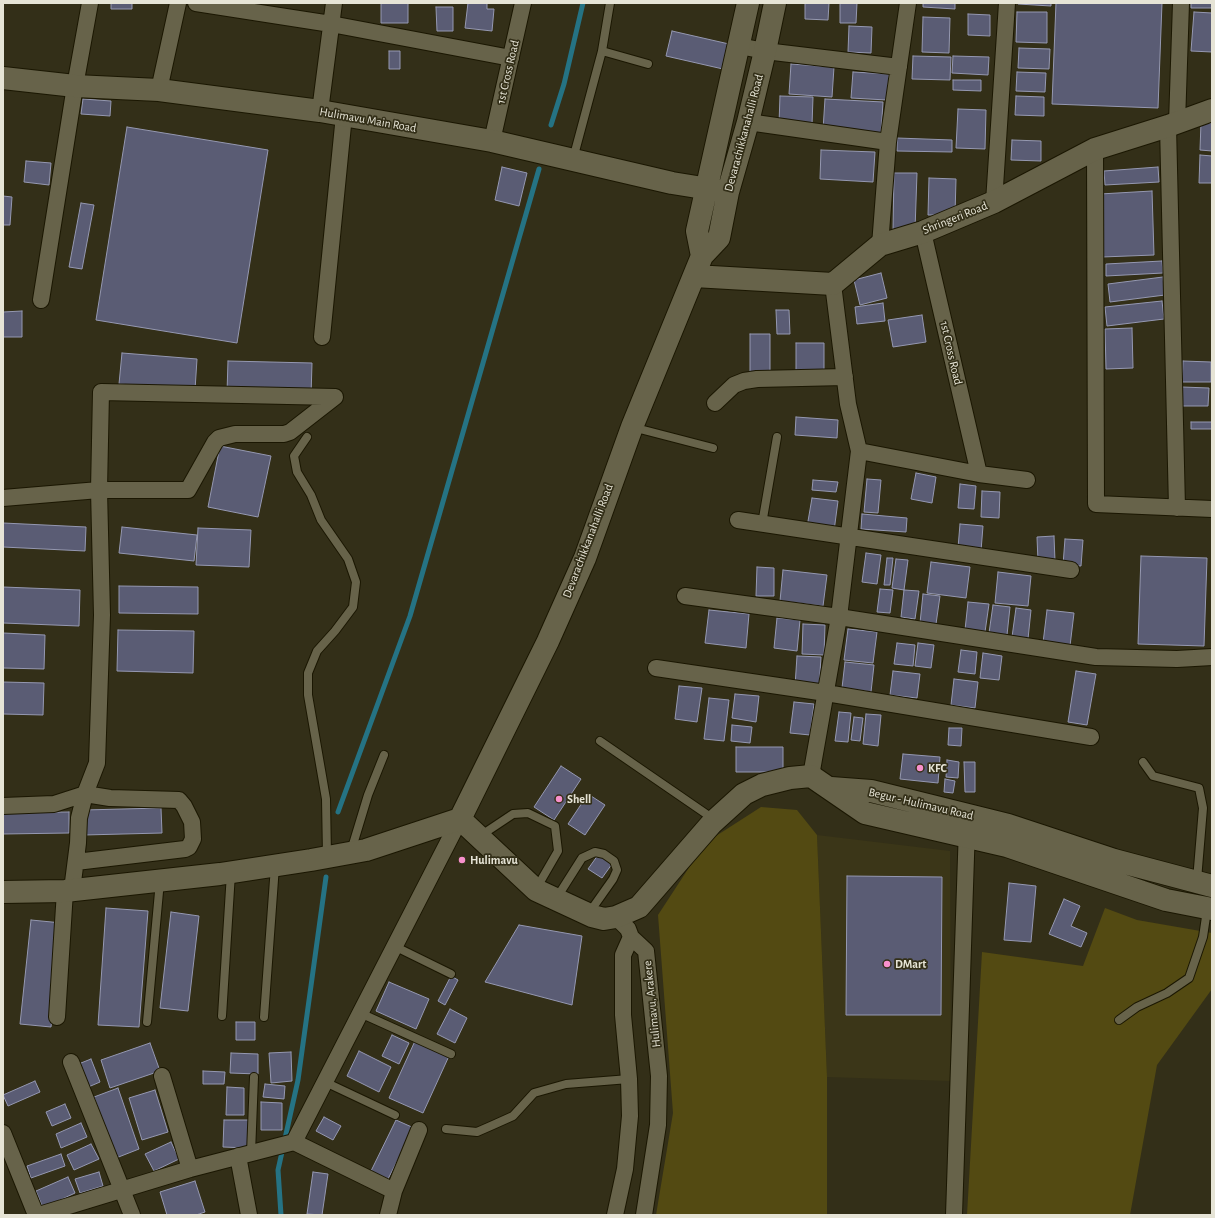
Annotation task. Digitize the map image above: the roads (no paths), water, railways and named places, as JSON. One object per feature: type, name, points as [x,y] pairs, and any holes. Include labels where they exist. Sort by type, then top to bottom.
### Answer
[{"type":"main road","name":"Devarachikkanahalli Road","points":[[698,266],[697,231],[748,3]]},
{"type":"main road","name":"Devarachikkanahalli Road","points":[[460,819],[548,641],[585,558],[632,427],[698,266],[719,238],[728,192],[766,51],[774,3]]},
{"type":"main road","name":"Hulimavu Main Road","points":[[3,78],[75,86],[159,90],[320,111],[492,141],[672,182],[728,192]]},
{"type":"main road","name":"Shringeri Road","points":[[833,284],[880,245],[923,232],[994,202],[1095,149],[1172,125],[1212,110]]},
{"type":"main road","points":[[698,266],[833,284]]},
{"type":"main road","points":[[3,892],[69,890],[160,881],[275,866],[350,853],[385,845],[460,819],[536,890],[588,914],[604,919],[616,917],[639,907],[715,820],[744,794],[762,785],[790,778],[811,776]]},
{"type":"main road","name":"Begur - Hulimavu Road","points":[[811,776],[831,788],[871,791],[967,826],[1007,846],[1166,900],[1210,909]]},
{"type":"main road","name":"Begur - Hulimavu Road","points":[[967,826],[1008,825],[1114,860],[1204,884]]},
{"type":"street","points":[[41,300],[75,86],[90,3]]},
{"type":"street","points":[[159,90],[178,3]]},
{"type":"street","points":[[196,3],[331,24],[511,58]]},
{"type":"street","points":[[320,111],[334,3]]},
{"type":"street","name":"1st Cross Road","points":[[492,141],[523,3]]},
{"type":"street","points":[[880,245],[888,142],[908,3]]},
{"type":"street","points":[[994,202],[1007,3]]},
{"type":"street","points":[[1177,508],[1172,125],[1181,3]]},
{"type":"street","points":[[739,46],[766,51],[899,67]]},
{"type":"street","points":[[322,337],[344,115]]},
{"type":"street","points":[[748,122],[888,142]]},
{"type":"street","points":[[1095,149],[1096,504],[1212,509]]},
{"type":"street","name":"1st Cross Road","points":[[923,232],[980,474]]},
{"type":"street","points":[[811,776],[839,617],[859,452],[848,404],[833,284]]},
{"type":"street","points":[[715,403],[734,385],[744,380],[845,377]]},
{"type":"street","points":[[3,498],[99,490],[188,490],[215,442],[219,438],[235,434],[284,434],[290,432],[335,397],[101,392],[99,490],[102,615],[97,764],[85,794],[79,818],[76,862],[69,890],[57,1017]]},
{"type":"street","points":[[859,452],[980,474],[1027,480]]},
{"type":"street","points":[[738,520],[1071,570]]},
{"type":"street","points":[[685,596],[839,617],[1096,657],[1177,659],[1212,657]]},
{"type":"street","points":[[656,668],[826,693],[1091,737]]},
{"type":"street","points":[[3,806],[54,804],[85,794],[110,798],[179,800],[184,806],[192,822],[192,839],[189,847],[76,862]]},
{"type":"street","points":[[293,1142],[460,819]]},
{"type":"street","points":[[954,1215],[967,826]]},
{"type":"street","points":[[616,917],[628,929],[631,937]]},
{"type":"street","name":"Hulimavu, Arakere","points":[[615,1215],[625,1169],[630,1116],[630,1079],[623,1015],[623,955],[631,937],[646,951],[659,1076],[658,1125],[644,1215]]},
{"type":"street","points":[[71,1062],[132,1215]]},
{"type":"street","points":[[162,1076],[190,1169]]},
{"type":"street","points":[[388,1215],[394,1191],[419,1130]]},
{"type":"street","points":[[3,1133],[38,1215],[122,1191],[190,1169],[293,1142],[394,1191]]},
{"type":"street","points":[[244,1155],[249,1215]]},
{"type":"lane","points":[[573,160],[602,51],[610,3]]},
{"type":"lane","points":[[602,51],[648,64]]},
{"type":"lane","points":[[632,427],[713,448]]},
{"type":"lane","points":[[307,437],[294,456],[296,472],[311,495],[321,520],[348,559],[356,582],[353,607],[335,631],[317,651],[308,674],[308,695],[326,799],[327,857]]},
{"type":"lane","points":[[762,524],[777,437]]},
{"type":"lane","points":[[600,741],[715,820]]},
{"type":"lane","points":[[350,853],[368,795],[384,755]]},
{"type":"lane","points":[[1143,762],[1153,776],[1199,788],[1203,808],[1204,884]]},
{"type":"lane","points":[[480,837],[513,814],[528,813],[555,826],[558,851],[536,890]]},
{"type":"lane","points":[[556,899],[582,858],[595,852],[604,854],[614,861],[617,870],[613,880],[588,914]]},
{"type":"lane","points":[[264,1017],[275,866]]},
{"type":"lane","points":[[222,1016],[231,872]]},
{"type":"lane","points":[[147,1022],[160,881]]},
{"type":"lane","points":[[1119,1020],[1137,1007],[1168,993],[1189,978],[1203,937],[1210,909]]},
{"type":"lane","points":[[394,946],[452,974]]},
{"type":"lane","points":[[360,1013],[451,1054]]},
{"type":"lane","points":[[244,1155],[254,1077]]},
{"type":"lane","points":[[446,1128],[477,1132],[513,1116],[534,1093],[566,1084],[630,1079]]},
{"type":"lane","points":[[325,1082],[395,1115]]},
{"type":"waterway","points":[[551,125],[564,84],[583,3]]},
{"type":"waterway","points":[[338,812],[410,616],[539,169]]},
{"type":"waterway","points":[[281,1215],[278,1170],[298,1080],[326,877]]},
{"type":"place","name":"KFC","points":[[920,768]]},
{"type":"place","name":"Shell","points":[[559,799]]},
{"type":"place","name":"Hulimavu","points":[[462,860]]},
{"type":"place","name":"DMart","points":[[887,964]]}]
